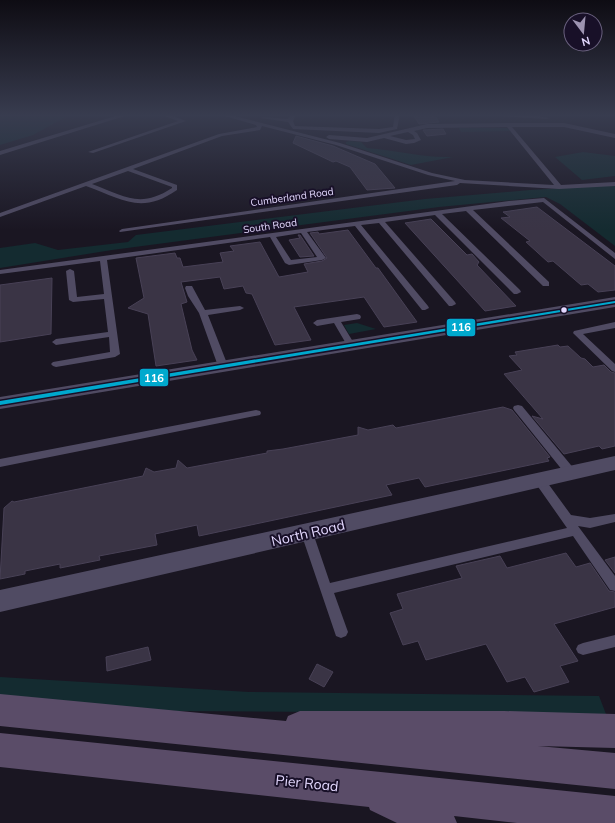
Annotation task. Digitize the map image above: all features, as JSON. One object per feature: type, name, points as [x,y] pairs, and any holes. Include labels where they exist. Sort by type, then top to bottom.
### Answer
[{"type":"main road","points":[[0,710],[615,772]]},
{"type":"main road","points":[[170,728],[504,728],[615,731]]},
{"type":"main road","name":"Pier Road","points":[[0,750],[615,815]]},
{"type":"main road","points":[[368,790],[438,823]]},
{"type":"street","points":[[0,403],[615,302]]},
{"type":"street","name":"North Road","points":[[0,600],[540,481],[615,463]]},
{"type":"lane","points":[[0,215],[173,152]]},
{"type":"lane","points":[[364,152],[430,174],[465,182],[559,187],[615,184]]},
{"type":"lane","points":[[531,152],[559,187]]},
{"type":"lane","points":[[87,184],[135,202],[150,201],[175,189],[174,186],[128,169]]},
{"type":"lane","name":"Cumberland Road","points":[[122,231],[465,182]]},
{"type":"lane","name":"South Road","points":[[0,272],[544,200],[615,257]]},
{"type":"lane","points":[[468,209],[546,284]]},
{"type":"lane","points":[[437,213],[517,292]]},
{"type":"lane","points":[[381,221],[452,304]]},
{"type":"lane","points":[[357,224],[425,308]]},
{"type":"lane","points":[[272,235],[289,263],[322,258],[303,231]]},
{"type":"lane","points":[[56,364],[115,354],[103,258]]},
{"type":"lane","points":[[70,272],[73,300],[108,296]]},
{"type":"lane","points":[[189,288],[192,296],[204,313],[223,366]]},
{"type":"lane","points":[[204,313],[240,308]]},
{"type":"lane","points":[[317,323],[357,317]]},
{"type":"lane","points":[[336,320],[351,345]]},
{"type":"lane","points":[[615,325],[577,333],[615,369]]},
{"type":"lane","points":[[56,342],[112,334]]},
{"type":"lane","points":[[518,408],[571,473]]},
{"type":"lane","points":[[0,464],[256,414]]},
{"type":"lane","points":[[540,481],[615,586]]},
{"type":"lane","points":[[566,519],[590,523],[615,518]]},
{"type":"lane","points":[[326,588],[575,531]]},
{"type":"lane","points":[[306,533],[341,632]]},
{"type":"lane","points":[[583,649],[615,641]]},
{"type":"green space","points":[[372,152],[404,152],[453,157],[411,165]]},
{"type":"green space","points":[[581,152],[615,156],[615,176],[582,180],[555,157]]},
{"type":"green space","points":[[615,185],[615,246],[560,204],[546,197],[439,207],[112,250],[0,268],[0,248],[35,243],[58,250],[128,242],[136,235],[425,199],[530,190]]},
{"type":"green space","points":[[357,323],[376,329],[349,334],[344,325]]},
{"type":"green space","points":[[0,677],[249,692],[599,696],[606,714],[176,711],[0,696]]},
{"type":"building","points":[[313,152],[348,152],[375,164],[395,188],[367,190],[350,167],[336,161],[333,162]]},
{"type":"building","points":[[537,207],[615,266],[615,290],[598,292],[588,284],[581,285],[553,261],[548,262],[526,242],[530,241],[501,218],[510,217],[503,212]]},
{"type":"building","points":[[431,219],[467,255],[472,254],[479,262],[477,265],[516,306],[485,311],[405,223]]},
{"type":"building","points":[[348,230],[376,268],[378,268],[417,322],[384,327],[364,297],[294,307],[311,340],[275,345],[252,294],[246,293],[243,286],[224,289],[220,277],[181,282],[187,302],[181,304],[192,350],[197,360],[156,366],[148,314],[128,308],[144,298],[136,258],[175,253],[177,258],[180,258],[183,267],[223,262],[220,253],[234,251],[230,246],[260,242],[279,277],[308,272],[304,264],[322,261],[327,258],[310,233],[318,232],[319,234]]},
{"type":"building","points":[[298,235],[300,235],[314,256],[300,257],[289,240],[300,238]]},
{"type":"building","points":[[52,278],[51,334],[0,342],[0,285]]},
{"type":"building","points":[[558,345],[560,347],[568,346],[593,367],[604,365],[611,372],[615,373],[615,446],[602,449],[599,446],[564,454],[532,416],[543,419],[504,374],[522,370],[509,356],[517,355],[515,352]]},
{"type":"building","points":[[503,407],[512,410],[550,457],[547,458],[549,461],[425,487],[419,478],[386,485],[392,495],[199,536],[197,525],[155,534],[157,545],[99,556],[100,560],[60,568],[60,564],[25,571],[25,574],[0,579],[4,508],[12,501],[14,502],[143,476],[146,468],[154,472],[176,468],[178,460],[187,468],[267,453],[267,451],[358,435],[358,427],[368,430],[393,425],[396,428]]},
{"type":"building","points":[[566,553],[576,567],[590,563],[609,591],[615,592],[615,607],[554,624],[578,661],[560,666],[569,682],[534,692],[525,677],[507,682],[486,644],[426,660],[418,641],[403,645],[390,613],[403,609],[397,594],[462,578],[456,566],[500,556],[507,568]]},
{"type":"building","points":[[615,557],[615,573],[605,560]]},
{"type":"building","points":[[148,647],[151,660],[107,671],[106,657]]},
{"type":"building","points":[[317,664],[333,672],[324,687],[309,679]]},
{"type":"transit line","name":"116","points":[[0,403],[615,302]]}]
